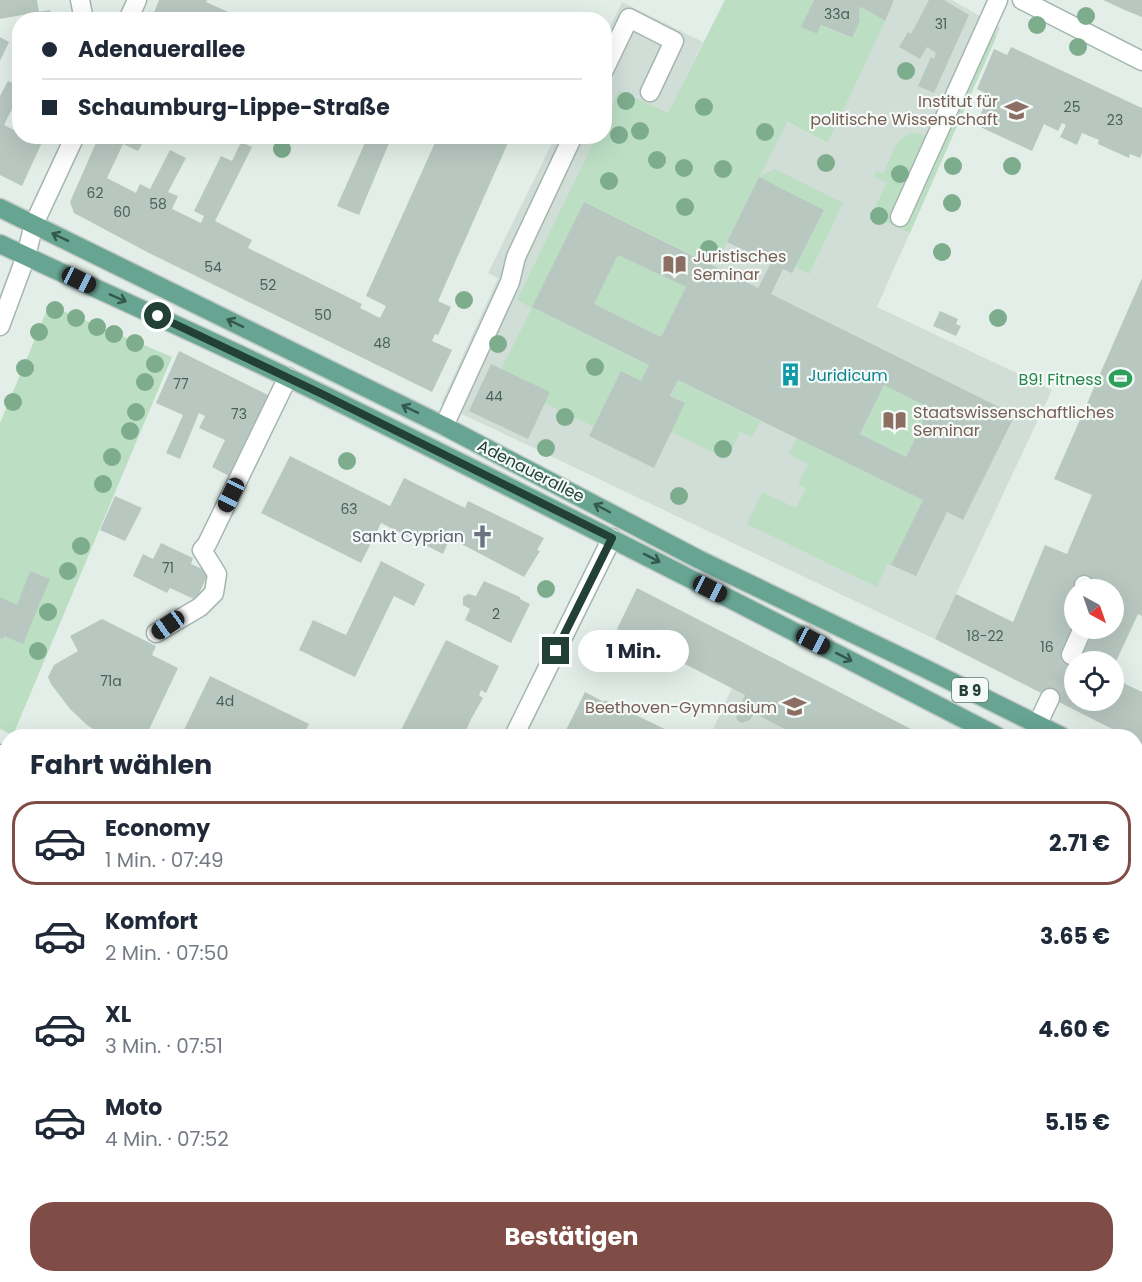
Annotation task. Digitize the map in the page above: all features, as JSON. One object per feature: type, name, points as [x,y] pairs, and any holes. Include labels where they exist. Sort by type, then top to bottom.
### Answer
[{"type":"main road","name":"Adenauerallee","points":[[0,208],[444,426],[700,560],[1046,729]]},
{"type":"main road","name":"Adenauerallee","points":[[0,244],[288,377],[612,538],[983,729]]},
{"type":"street","points":[[900,217],[998,0]]},
{"type":"street","points":[[1022,0],[1043,5],[1142,62]]},
{"type":"street","points":[[612,53],[629,18],[674,41],[650,92]]},
{"type":"street","points":[[0,326],[26,256],[34,224],[71,144]]},
{"type":"street","points":[[444,426],[510,282],[516,256],[569,144]]},
{"type":"street","points":[[156,633],[200,607],[214,592],[218,574],[202,550],[222,514],[288,377]]},
{"type":"street","points":[[517,729],[612,538]]},
{"type":"street","points":[[1037,725],[1050,698]]},
{"type":"shaded area","points":[[894,0],[952,0],[1000,28],[877,307],[1052,390],[935,639],[441,404],[498,278],[488,273],[552,144],[612,144],[612,23],[622,2],[703,42],[668,114],[726,92],[828,143]]},
{"type":"shaded area","name":"Beethoven-Gymnasium","points":[[750,648],[906,729],[713,729]]},
{"type":"green space","points":[[725,0],[814,0],[802,27],[817,34],[821,25],[851,38],[860,21],[861,7],[885,21],[828,143],[787,122],[760,176],[775,169],[843,203],[809,274],[795,267],[824,210],[759,178],[715,266],[584,202],[532,307],[649,365],[641,381],[594,427],[545,403],[550,392],[501,369],[532,308],[517,300],[593,144],[612,144],[612,105],[619,90],[668,113]]},
{"type":"green space","points":[[993,34],[997,35],[910,233],[871,215],[887,183],[874,176],[877,171],[883,174],[903,137],[917,133],[927,136],[891,213],[910,221]]},
{"type":"green space","points":[[618,255],[686,287],[661,337],[594,304]]},
{"type":"green space","points":[[49,305],[172,357],[16,729],[0,729],[0,423]]},
{"type":"green space","points":[[678,380],[761,421],[752,437],[740,432],[727,459],[671,432],[685,403],[671,396]]},
{"type":"green space","points":[[884,385],[930,408],[906,457],[860,434]]},
{"type":"green space","points":[[797,438],[923,500],[891,565],[887,564],[877,587],[747,524],[762,492],[796,508],[806,488],[798,484],[808,464],[789,454]]},
{"type":"building","points":[[0,0],[37,0],[39,12],[12,12],[12,17],[0,19]]},
{"type":"building","points":[[159,0],[207,0],[206,2],[228,12],[154,12]]},
{"type":"building","points":[[814,0],[894,0],[885,21],[861,7],[860,21],[852,38],[821,25],[817,34],[801,27]]},
{"type":"building","points":[[929,0],[944,0],[969,15],[934,93],[918,86],[931,57],[934,59],[936,53],[927,47],[920,59],[899,47],[908,32],[911,34]]},
{"type":"building","points":[[1103,0],[1142,0],[1142,17],[1127,11]]},
{"type":"building","points":[[0,37],[9,42],[0,61]]},
{"type":"building","points":[[1011,47],[1142,108],[1140,158],[1130,154],[1129,158],[1098,144],[1099,140],[1082,133],[1077,145],[1060,137],[1066,125],[1062,123],[1058,131],[1044,124],[1032,151],[976,125],[989,95],[977,89],[994,49],[1007,55]]},
{"type":"building","points":[[8,81],[12,83],[12,109],[4,125],[12,129],[12,144],[41,144],[22,186],[0,175],[0,96]]},
{"type":"building","points":[[95,144],[123,144],[107,178],[136,193],[140,184],[150,189],[170,150],[186,158],[168,192],[178,196],[172,209],[201,223],[204,216],[194,211],[221,156],[232,161],[240,144],[245,144],[252,147],[215,221],[252,240],[248,248],[362,304],[360,308],[380,318],[386,306],[366,296],[434,144],[507,144],[438,301],[451,307],[438,335],[435,334],[432,341],[452,350],[432,392],[149,253],[74,213],[70,202]]},
{"type":"building","points":[[123,144],[142,144],[138,151]]},
{"type":"building","points":[[364,144],[389,144],[359,215],[337,206]]},
{"type":"building","name":"Juridicum","points":[[759,177],[824,210],[792,273],[783,269],[771,294],[1015,415],[963,520],[947,512],[916,576],[891,565],[923,500],[678,380],[670,396],[685,403],[654,468],[589,436],[621,371],[641,381],[649,365],[532,307],[584,202],[758,288],[771,263],[727,242]],"holes":[[[618,255],[686,287],[661,337],[594,304]],[[884,385],[930,408],[906,457],[860,434]]]},
{"type":"building","points":[[1142,278],[1142,616],[1138,614],[1121,651],[1084,651],[1090,639],[1124,639],[1124,579],[1064,579],[1064,639],[1067,639],[1062,651],[1064,652],[1064,705],[935,639],[956,594],[1013,622],[1045,545],[1067,554],[1092,495],[1054,479]]},
{"type":"building","points":[[940,311],[958,319],[956,324],[961,326],[956,336],[933,326]]},
{"type":"building","points":[[179,351],[268,395],[229,476],[212,467],[225,440],[199,428],[205,416],[199,413],[180,459],[166,453],[183,415],[156,403]]},
{"type":"building","points":[[491,364],[550,392],[528,439],[469,411]]},
{"type":"building","points":[[290,456],[390,506],[404,478],[465,508],[468,501],[544,538],[537,550],[540,551],[524,577],[450,538],[443,554],[381,523],[361,563],[261,513]]},
{"type":"building","points":[[115,496],[142,508],[125,541],[100,530]]},
{"type":"building","points":[[161,543],[193,558],[191,564],[209,572],[196,600],[170,588],[167,593],[133,576],[143,554],[153,559]]},
{"type":"building","points":[[381,561],[425,584],[414,606],[394,596],[355,677],[299,650],[313,620],[346,635]]},
{"type":"building","points":[[30,571],[50,579],[23,644],[4,636],[3,639],[0,638],[0,597],[17,605]]},
{"type":"building","points":[[484,581],[530,604],[511,643],[465,620],[470,609],[463,605],[463,597],[468,594],[476,596]]},
{"type":"building","points":[[637,588],[911,729],[785,729],[754,713],[750,720],[742,723],[737,720],[736,714],[745,695],[617,629]]},
{"type":"building","points":[[102,619],[156,646],[152,655],[178,668],[149,729],[93,729],[70,709],[48,677],[54,665],[78,651],[70,636]]},
{"type":"building","points":[[446,640],[499,666],[486,693],[481,690],[479,695],[483,698],[467,729],[402,729]]},
{"type":"building","points":[[210,676],[309,724],[306,729],[184,729]]},
{"type":"building","points":[[1124,683],[1142,692],[1142,729],[1112,729],[1077,711],[1124,711]]},
{"type":"building","points":[[585,692],[665,729],[566,729]]},
{"type":"tunnel","points":[[1050,698],[1064,669]]},
{"type":"place","name":"Institut für politische Wissenschaft","points":[[1016,110]]},
{"type":"place","name":"Juristisches Seminar","points":[[675,265]]},
{"type":"place","name":"Juridicum","points":[[790,375]]},
{"type":"place","name":"B9! Fitness","points":[[1120,379]]},
{"type":"place","name":"Staatswissenschaftliches Seminar","points":[[895,421]]},
{"type":"place","name":"Sankt Cyprian","points":[[482,536]]},
{"type":"place","name":"Beethoven-Gymnasium","points":[[795,707]]},
{"type":"route","points":[[158,316],[322,394],[612,538],[556,651]]}]
